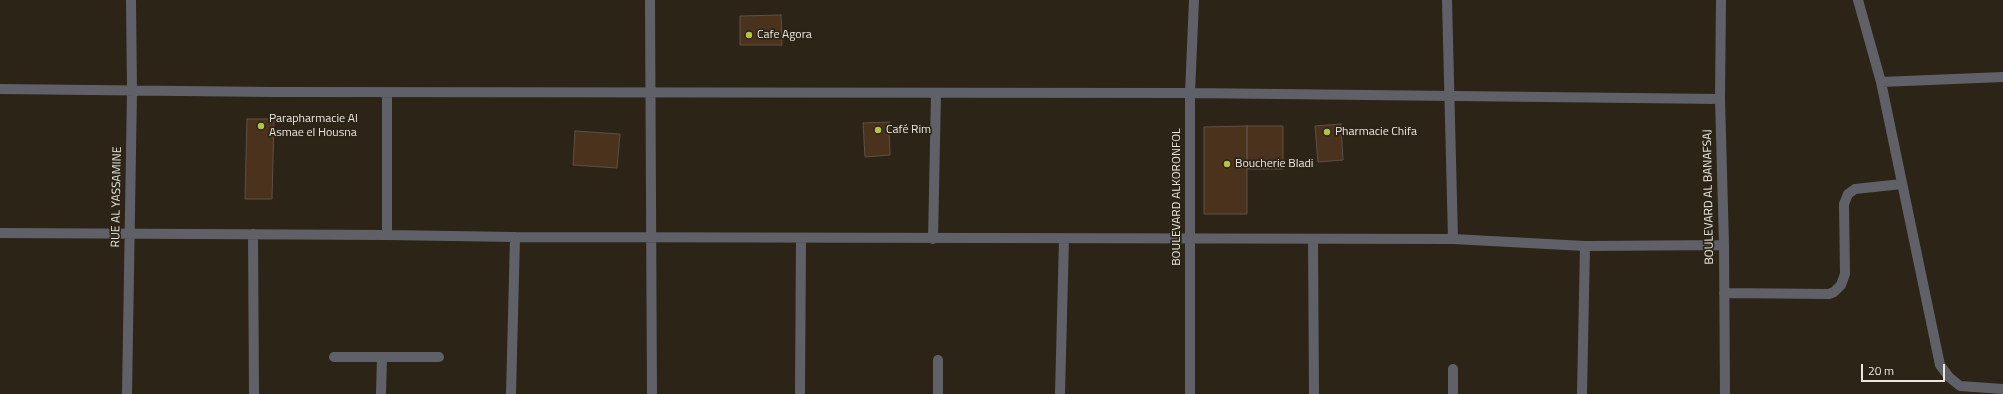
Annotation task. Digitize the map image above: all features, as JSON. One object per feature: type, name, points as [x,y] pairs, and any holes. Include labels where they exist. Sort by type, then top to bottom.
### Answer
[{"type":"street","name":"RUE AL YASSAMINE","points":[[127,394],[132,91],[131,0]]},
{"type":"street","points":[[650,0],[652,394]]},
{"type":"street","name":"BOULEVARD ALKORONFOL","points":[[1190,394],[1190,93],[1194,0]]},
{"type":"street","points":[[1447,0],[1453,239]]},
{"type":"street","name":"BOULEVARD AL BANAFSAJ","points":[[1721,0],[1720,99],[1724,245],[1725,394]]},
{"type":"street","points":[[1858,0],[1881,82],[1940,365],[1948,377],[1960,386],[2003,389]]},
{"type":"street","points":[[1881,82],[2003,78]]},
{"type":"street","points":[[0,89],[388,93],[1190,93],[1720,99]]},
{"type":"street","points":[[387,234],[388,93]]},
{"type":"street","points":[[933,239],[936,93]]},
{"type":"street","points":[[1724,292],[1829,294],[1834,292],[1841,285],[1845,274],[1844,204],[1848,194],[1855,189],[1902,184]]},
{"type":"street","points":[[0,233],[387,234],[652,238],[1453,239],[1585,246],[1724,245]]},
{"type":"street","points":[[253,234],[254,394]]},
{"type":"street","points":[[511,394],[515,237]]},
{"type":"street","points":[[800,238],[800,394]]},
{"type":"street","points":[[1060,394],[1064,239]]},
{"type":"street","points":[[1313,239],[1314,394]]},
{"type":"street","points":[[1582,394],[1585,246]]},
{"type":"street","points":[[334,357],[439,357]]},
{"type":"street","points":[[381,394],[382,357]]},
{"type":"street","points":[[938,360],[938,394]]},
{"type":"street","points":[[1453,369],[1453,394]]},
{"type":"building","points":[[781,15],[782,45],[740,45],[740,16]]},
{"type":"building","points":[[247,119],[274,119],[272,199],[245,199]]},
{"type":"building","points":[[889,122],[890,155],[865,157],[863,123]]},
{"type":"building","points":[[1341,124],[1343,160],[1318,162],[1315,126]]},
{"type":"building","points":[[1247,126],[1283,126],[1283,169],[1247,169]]},
{"type":"building","points":[[1247,126],[1247,214],[1204,214],[1204,127]]},
{"type":"building","points":[[575,131],[620,134],[617,168],[573,165]]},
{"type":"place","name":"Cafe Agora","points":[[749,35]]},
{"type":"place","name":"Parapharmacie Al Asmae el Housna","points":[[261,126]]},
{"type":"place","name":"Café Rim","points":[[878,130]]},
{"type":"place","name":"Pharmacie Chifa","points":[[1327,132]]},
{"type":"place","name":"Boucherie Bladi","points":[[1227,164]]}]
